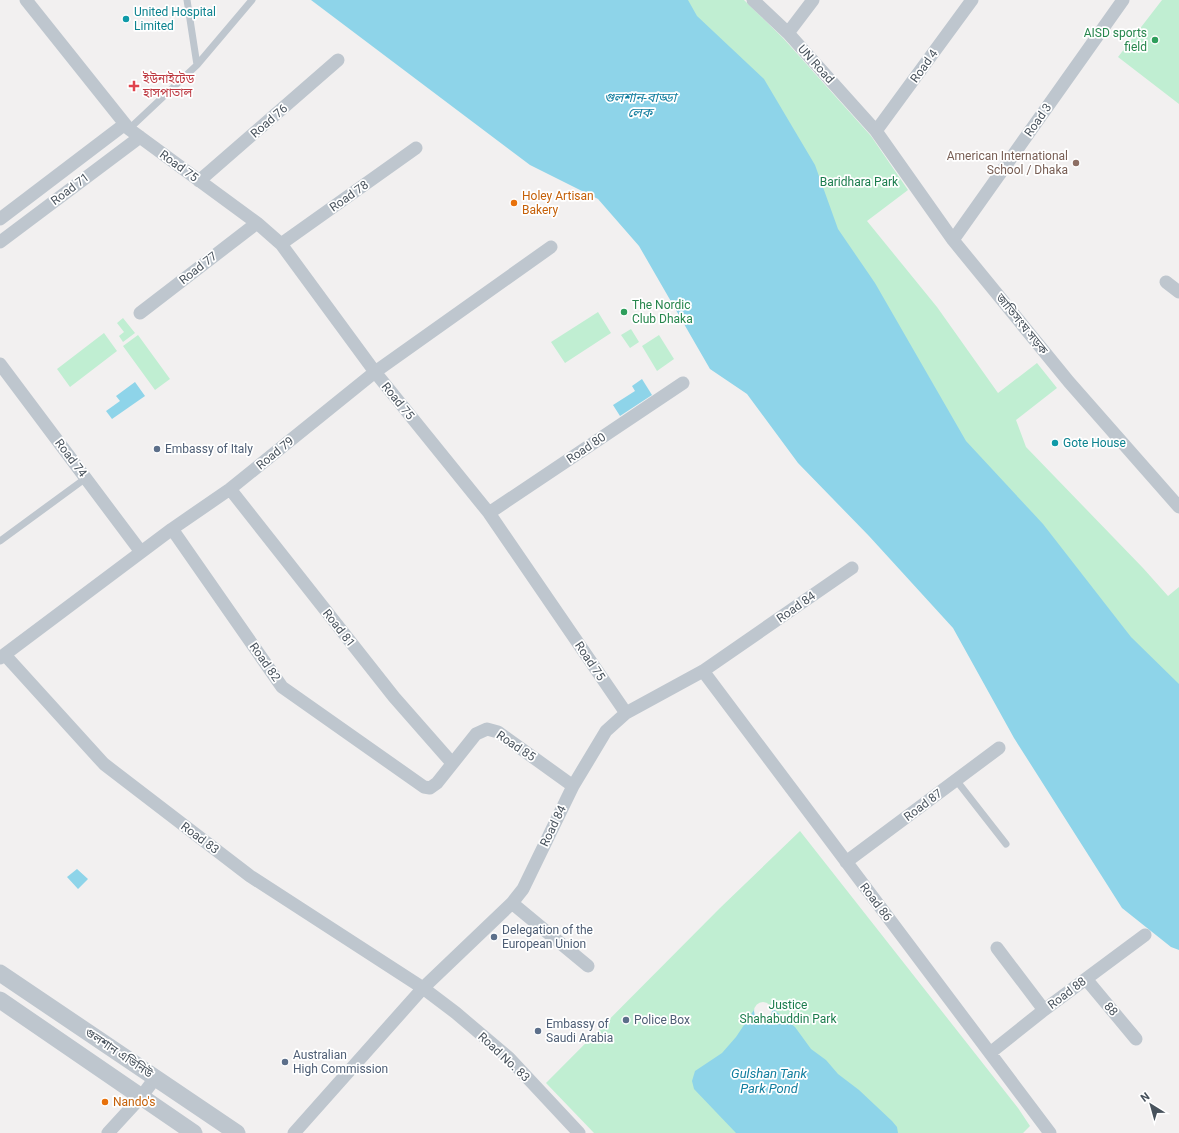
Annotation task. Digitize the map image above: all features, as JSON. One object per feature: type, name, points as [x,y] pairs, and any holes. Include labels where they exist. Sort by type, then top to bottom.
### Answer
[{"type":"street","name":"Road 75","points":[[26,0],[127,127],[256,223],[281,244],[375,372],[489,513],[626,713]]},
{"type":"street","name":"UN Road","points":[[753,0],[788,33],[876,131]]},
{"type":"street","points":[[788,33],[812,0]]},
{"type":"street","name":"Road 4","points":[[876,131],[972,0]]},
{"type":"street","name":"Road 3","points":[[953,240],[1123,0]]},
{"type":"street","name":"Road 76","points":[[199,181],[338,60]]},
{"type":"street","name":"Road 71","points":[[0,219],[127,127]]},
{"type":"street","name":"জাতিসংঘ সড়ক","points":[[876,131],[953,240],[1069,382],[1179,507]]},
{"type":"street","name":"Road 71","points":[[0,242],[140,137]]},
{"type":"street","name":"Road 78","points":[[281,244],[416,148]]},
{"type":"street","name":"Road 77","points":[[140,313],[256,223]]},
{"type":"street","name":"Road 79","points":[[2,657],[172,529],[230,489],[375,372],[550,247]]},
{"type":"street","points":[[1166,282],[1179,292]]},
{"type":"street","name":"Road 74","points":[[0,364],[141,552]]},
{"type":"street","name":"Road 80","points":[[489,513],[683,383]]},
{"type":"street","name":"Road 81","points":[[230,489],[394,697],[452,762]]},
{"type":"street","name":"Road 82","points":[[172,529],[282,687],[424,787],[430,788]]},
{"type":"street","name":"Road 84","points":[[294,1133],[423,988],[512,903],[523,889],[573,786],[606,731],[626,713],[703,670],[852,568]]},
{"type":"street","name":"Road 83","points":[[2,657],[104,764],[250,876],[423,988]]},
{"type":"street","name":"Road 86","points":[[703,670],[1050,1133]]},
{"type":"street","name":"Road 85","points":[[430,788],[437,783],[452,762],[476,734],[487,729],[498,732],[573,786]]},
{"type":"street","name":"Road 87","points":[[846,862],[999,748]]},
{"type":"street","points":[[512,903],[588,966]]},
{"type":"street","name":"Road 88","points":[[990,1053],[1086,978],[1145,935]]},
{"type":"street","points":[[997,948],[1044,1010]]},
{"type":"street","name":"গুলশান এভিনিউ","points":[[0,973],[237,1133]]},
{"type":"street","name":"88","points":[[1086,978],[1136,1039]]},
{"type":"street","name":"Road No. 83","points":[[423,988],[456,1013],[509,1058],[579,1133]]},
{"type":"street","name":"গুলশান এভিনিউ","points":[[0,1000],[194,1133]]},
{"type":"street","points":[[108,1133],[141,1097],[156,1077]]},
{"type":"lane","points":[[187,0],[197,65]]},
{"type":"lane","name":"Road 71","points":[[127,127],[197,65],[252,0]]},
{"type":"lane","points":[[0,541],[86,478]]},
{"type":"lane","points":[[956,780],[1006,844]]},
{"type":"green space","name":"Baridhara Park","points":[[677,0],[744,0],[783,38],[871,136],[908,190],[867,221],[937,307],[998,393],[1037,363],[1057,388],[1016,420],[1026,447],[1143,568],[1168,596],[1179,587],[1179,688],[1132,641],[967,446],[928,376]]},
{"type":"green space","name":"AISD sports field","points":[[1162,0],[1179,0],[1179,104],[1118,57]]},
{"type":"green space","points":[[598,312],[611,333],[565,363],[551,342]]},
{"type":"green space","points":[[123,318],[135,333],[123,342],[119,336],[124,332],[117,323]]},
{"type":"green space","points":[[631,329],[639,342],[630,348],[621,335]]},
{"type":"green space","points":[[104,333],[117,351],[70,387],[57,369]]},
{"type":"green space","points":[[138,335],[170,379],[155,390],[123,346]]},
{"type":"green space","points":[[659,335],[674,359],[657,371],[642,346]]},
{"type":"green space","name":"Justice Shahabuddin Park","points":[[800,831],[1018,1108],[1030,1126],[1023,1133],[594,1133],[546,1083],[720,908]]},
{"type":"water","name":"গুলশান-বাড্ডা লেক","points":[[311,0],[688,0],[697,16],[764,79],[815,165],[838,229],[875,283],[966,441],[1043,524],[1131,637],[1179,684],[1179,950],[1171,947],[1122,908],[1014,738],[953,628],[869,536],[798,463],[747,394],[710,369],[639,246],[598,199],[530,165]]},
{"type":"water","points":[[642,379],[652,395],[620,416],[613,405],[635,391],[632,386]]},
{"type":"water","points":[[135,382],[145,396],[112,419],[106,411],[120,401],[116,396]]},
{"type":"water","points":[[77,869],[88,879],[78,889],[67,877]]},
{"type":"water","name":"Gulshan Tank Park Pond","points":[[767,1004],[795,1027],[811,1049],[826,1060],[838,1074],[859,1090],[892,1121],[897,1127],[898,1133],[736,1133],[694,1089],[692,1081],[695,1071],[722,1053],[736,1037],[756,1007]]},
{"type":"pier","points":[[763,1002],[769,1005],[772,1011],[769,1017],[763,1020],[757,1017],[754,1011],[757,1005]]},
{"type":"place","name":"United Hospital Limited","points":[[126,19]]},
{"type":"place","name":"AISD sports field","points":[[1155,40]]},
{"type":"place","name":"ইউনাইটেড হাসপাতাল","points":[[134,86]]},
{"type":"place","name":"American International School / Dhaka","points":[[1076,163]]},
{"type":"place","name":"Holey Artisan Bakery","points":[[514,203]]},
{"type":"place","name":"The Nordic Club Dhaka","points":[[624,312]]},
{"type":"place","name":"Gote House","points":[[1055,443]]},
{"type":"place","name":"Embassy of Italy","points":[[157,449]]},
{"type":"place","name":"Delegation of the European Union","points":[[494,937]]},
{"type":"place","name":"Police Box","points":[[626,1020]]},
{"type":"place","name":"Embassy of Saudi Arabia","points":[[538,1031]]},
{"type":"place","name":"Australian High Commission","points":[[285,1062]]},
{"type":"place","name":"Nando's","points":[[105,1102]]}]
